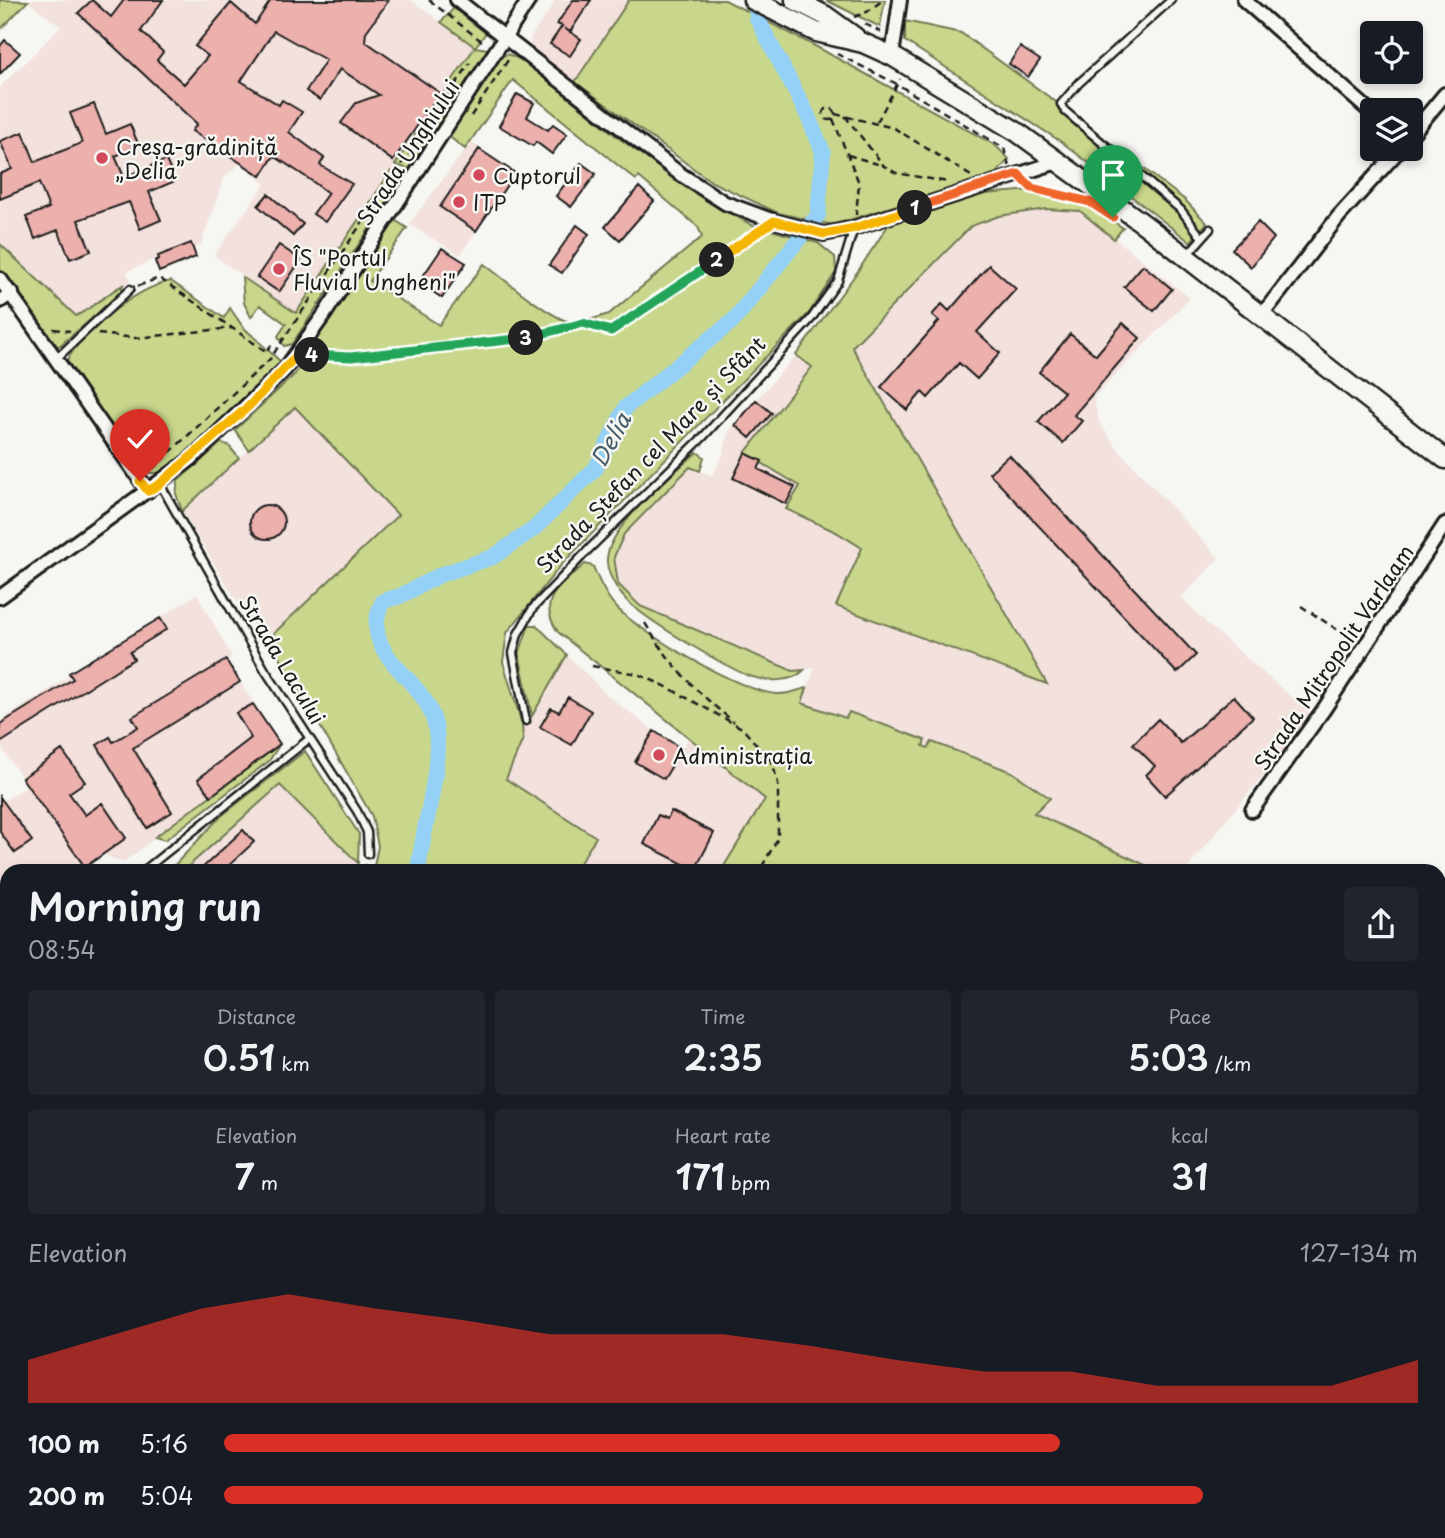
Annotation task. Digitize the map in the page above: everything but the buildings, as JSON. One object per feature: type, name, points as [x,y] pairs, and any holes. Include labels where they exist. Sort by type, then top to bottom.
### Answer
[{"type":"main road","points":[[754,0],[816,32],[863,44],[892,56],[1017,132],[1262,314],[1445,459]]},
{"type":"main road","points":[[795,0],[827,16],[863,44]]},
{"type":"street","points":[[457,0],[680,174],[725,203],[774,221],[824,234],[855,228],[1057,162]]},
{"type":"street","name":"Strada Unghiului","points":[[0,597],[144,486],[160,484],[250,405],[298,354],[500,32],[529,0]]},
{"type":"street","points":[[892,56],[900,0]]},
{"type":"street","points":[[1244,0],[1360,102]]},
{"type":"street","points":[[1423,120],[1445,94]]},
{"type":"street","points":[[1262,314],[1339,216],[1389,161]]},
{"type":"street","points":[[0,279],[144,486]]},
{"type":"street","points":[[0,301],[12,293]]},
{"type":"street","name":"Strada Mitropolit Varlaam","points":[[1252,810],[1365,648],[1445,524]]},
{"type":"lane","points":[[1171,0],[1063,99],[1061,104],[1065,111],[1181,210],[1202,237]]},
{"type":"lane","name":"Strada Ștefan cel Mare și Sfânt","points":[[526,721],[513,653],[518,634],[533,608],[704,436],[811,319],[838,281],[855,228]]},
{"type":"lane","points":[[1186,257],[1210,229]]},
{"type":"lane","points":[[56,359],[130,289]]},
{"type":"lane","name":"Strada Lacului","points":[[160,484],[186,535],[309,739],[357,811],[367,832],[368,854]]},
{"type":"lane","points":[[152,864],[309,739]]},
{"type":"path","points":[[429,0],[484,43],[500,32]]},
{"type":"path","points":[[851,17],[867,12],[883,0]]},
{"type":"path","points":[[465,125],[517,47]]},
{"type":"path","points":[[827,49],[895,83],[1004,148],[1008,165],[1032,188],[1090,202]]},
{"type":"path","points":[[144,486],[271,359],[477,54]]},
{"type":"path","points":[[877,122],[895,83]]},
{"type":"path","points":[[833,119],[824,117],[824,110],[833,109],[833,119],[859,183],[855,228]]},
{"type":"path","points":[[835,114],[894,128],[981,186]]},
{"type":"path","points":[[845,116],[884,166]]},
{"type":"path","points":[[848,155],[884,166],[895,173],[981,186]]},
{"type":"path","points":[[298,354],[351,357],[510,342],[583,323],[611,331],[774,221]]},
{"type":"path","points":[[130,289],[159,278],[267,352],[271,345]]},
{"type":"path","points":[[35,327],[135,338],[232,328]]},
{"type":"path","points":[[1301,606],[1365,648]]},
{"type":"path","points":[[645,623],[668,662],[703,697],[742,728],[772,762],[778,783],[778,838],[764,864]]},
{"type":"path","points":[[592,666],[638,674],[742,728]]},
{"type":"shaded area","points":[[26,0],[411,0],[475,47],[296,314],[214,255],[265,184],[241,163],[224,177],[201,245],[193,248],[190,243],[126,272],[131,281],[107,293],[96,306],[76,316],[0,244],[0,87],[61,27]]},
{"type":"shaded area","points":[[556,0],[629,0],[575,82],[531,47],[530,38]]},
{"type":"shaded area","points":[[471,142],[515,173],[460,255],[409,224]]},
{"type":"shaded area","points":[[1046,209],[1080,211],[1190,298],[1093,398],[1100,424],[1121,453],[1219,558],[1182,597],[1206,623],[1312,715],[1191,864],[1143,864],[1034,813],[1049,798],[931,743],[929,748],[922,746],[925,741],[849,712],[847,718],[801,703],[815,668],[794,671],[640,606],[618,584],[614,557],[624,534],[690,466],[712,476],[723,455],[729,431],[796,355],[812,367],[745,453],[800,486],[786,509],[863,548],[1046,684],[852,347],[971,226],[999,216]]},
{"type":"shaded area","points":[[295,407],[398,516],[269,638],[259,637],[182,511]]},
{"type":"shaded area","points":[[197,594],[232,657],[226,661],[280,744],[125,861],[117,861],[104,854],[90,864],[0,864],[0,803],[28,786],[0,746],[0,721]]},
{"type":"shaded area","points":[[567,655],[607,695],[654,731],[682,748],[690,736],[765,799],[725,864],[579,864],[595,836],[506,779],[523,739],[522,724],[532,716]]},
{"type":"shaded area","points":[[280,785],[360,864],[192,864]]},
{"type":"green space","points":[[0,0],[28,1],[0,30]]},
{"type":"green space","points":[[629,0],[725,0],[995,145],[1009,159],[996,174],[833,225],[778,213],[712,182],[575,82]]},
{"type":"green space","points":[[826,0],[885,0],[880,27]]},
{"type":"green space","points":[[454,8],[486,33],[475,47],[441,22]]},
{"type":"green space","points":[[905,21],[961,33],[1185,200],[1207,223],[1190,242],[1063,143],[905,41]]},
{"type":"green space","points":[[475,47],[488,49],[437,126],[425,120]]},
{"type":"green space","points":[[507,54],[524,61],[620,139],[704,199],[752,225],[818,243],[835,257],[836,272],[809,313],[562,564],[507,633],[503,662],[522,724],[523,739],[506,779],[596,837],[579,864],[374,864],[378,846],[372,816],[269,638],[398,515],[295,407],[249,450],[235,430],[295,374],[393,219],[407,228],[370,281],[439,325],[484,264],[552,314],[571,322],[580,322],[609,314],[702,237],[698,227],[639,177],[636,180],[513,80],[465,149],[447,135],[499,58]]},
{"type":"green space","points":[[417,132],[423,139],[422,150],[409,169],[395,165]]},
{"type":"green space","points":[[391,171],[402,180],[292,344],[284,346],[278,336],[286,324],[260,305],[251,317],[244,303],[242,277],[296,313]]},
{"type":"green space","points":[[1032,190],[1089,205],[1123,228],[1114,239],[1080,211],[1046,209],[999,216],[971,226],[852,347],[1047,684],[836,606],[862,548],[836,532],[786,509],[800,486],[745,453],[812,367],[796,355],[889,224],[984,194]]},
{"type":"green space","points":[[0,244],[76,316],[123,285],[121,294],[58,347],[0,271]]},
{"type":"green space","points":[[171,281],[224,318],[230,308],[243,327],[281,362],[174,464],[158,473],[146,473],[66,363],[84,338],[111,313],[142,292]]},
{"type":"green space","points":[[221,443],[228,445],[239,458],[182,511],[176,494],[178,481]]},
{"type":"green space","points":[[697,452],[704,457],[700,471],[690,467],[624,534],[614,557],[618,584],[640,606],[793,671],[804,670],[793,677],[771,680],[737,671],[634,607],[620,593],[610,575],[607,562],[609,548],[617,534],[643,502]]},
{"type":"green space","points":[[585,564],[593,566],[606,594],[617,608],[647,632],[692,660],[760,691],[780,694],[807,688],[802,703],[846,718],[849,712],[925,740],[923,746],[928,748],[932,742],[1012,772],[1050,798],[1034,813],[1143,864],[725,864],[765,799],[558,632],[549,611],[550,602],[560,586]]},
{"type":"green space","points":[[529,625],[536,625],[567,655],[532,716],[519,654]]},
{"type":"green space","points":[[280,744],[269,761],[165,840],[155,837]]},
{"type":"green space","points":[[305,751],[359,834],[358,863],[280,785],[191,864],[176,864],[220,817]]},
{"type":"waterway","name":"Delia","points":[[419,864],[435,774],[437,737],[427,704],[384,650],[378,636],[377,620],[383,601],[400,596],[442,574],[493,557],[535,528],[596,468],[626,407],[734,320],[818,215],[823,152],[807,114],[757,18],[756,0]]},
{"type":"place","name":"Creșa-grădiniță „Delia”","points":[[102,158]]},
{"type":"place","name":"Cuptorul","points":[[479,175]]},
{"type":"place","name":"ITP","points":[[459,202]]},
{"type":"place","name":"ÎS \"Portul Fluvial Ungheni\"","points":[[279,269]]},
{"type":"place","name":"Administrația","points":[[659,755]]},
{"type":"route","points":[[140,481],[148,491],[160,484],[250,405],[298,354],[351,357],[510,342],[583,323],[611,331],[774,221],[824,234],[855,228],[1018,174],[1032,188],[1090,202],[1113,217]]}]
